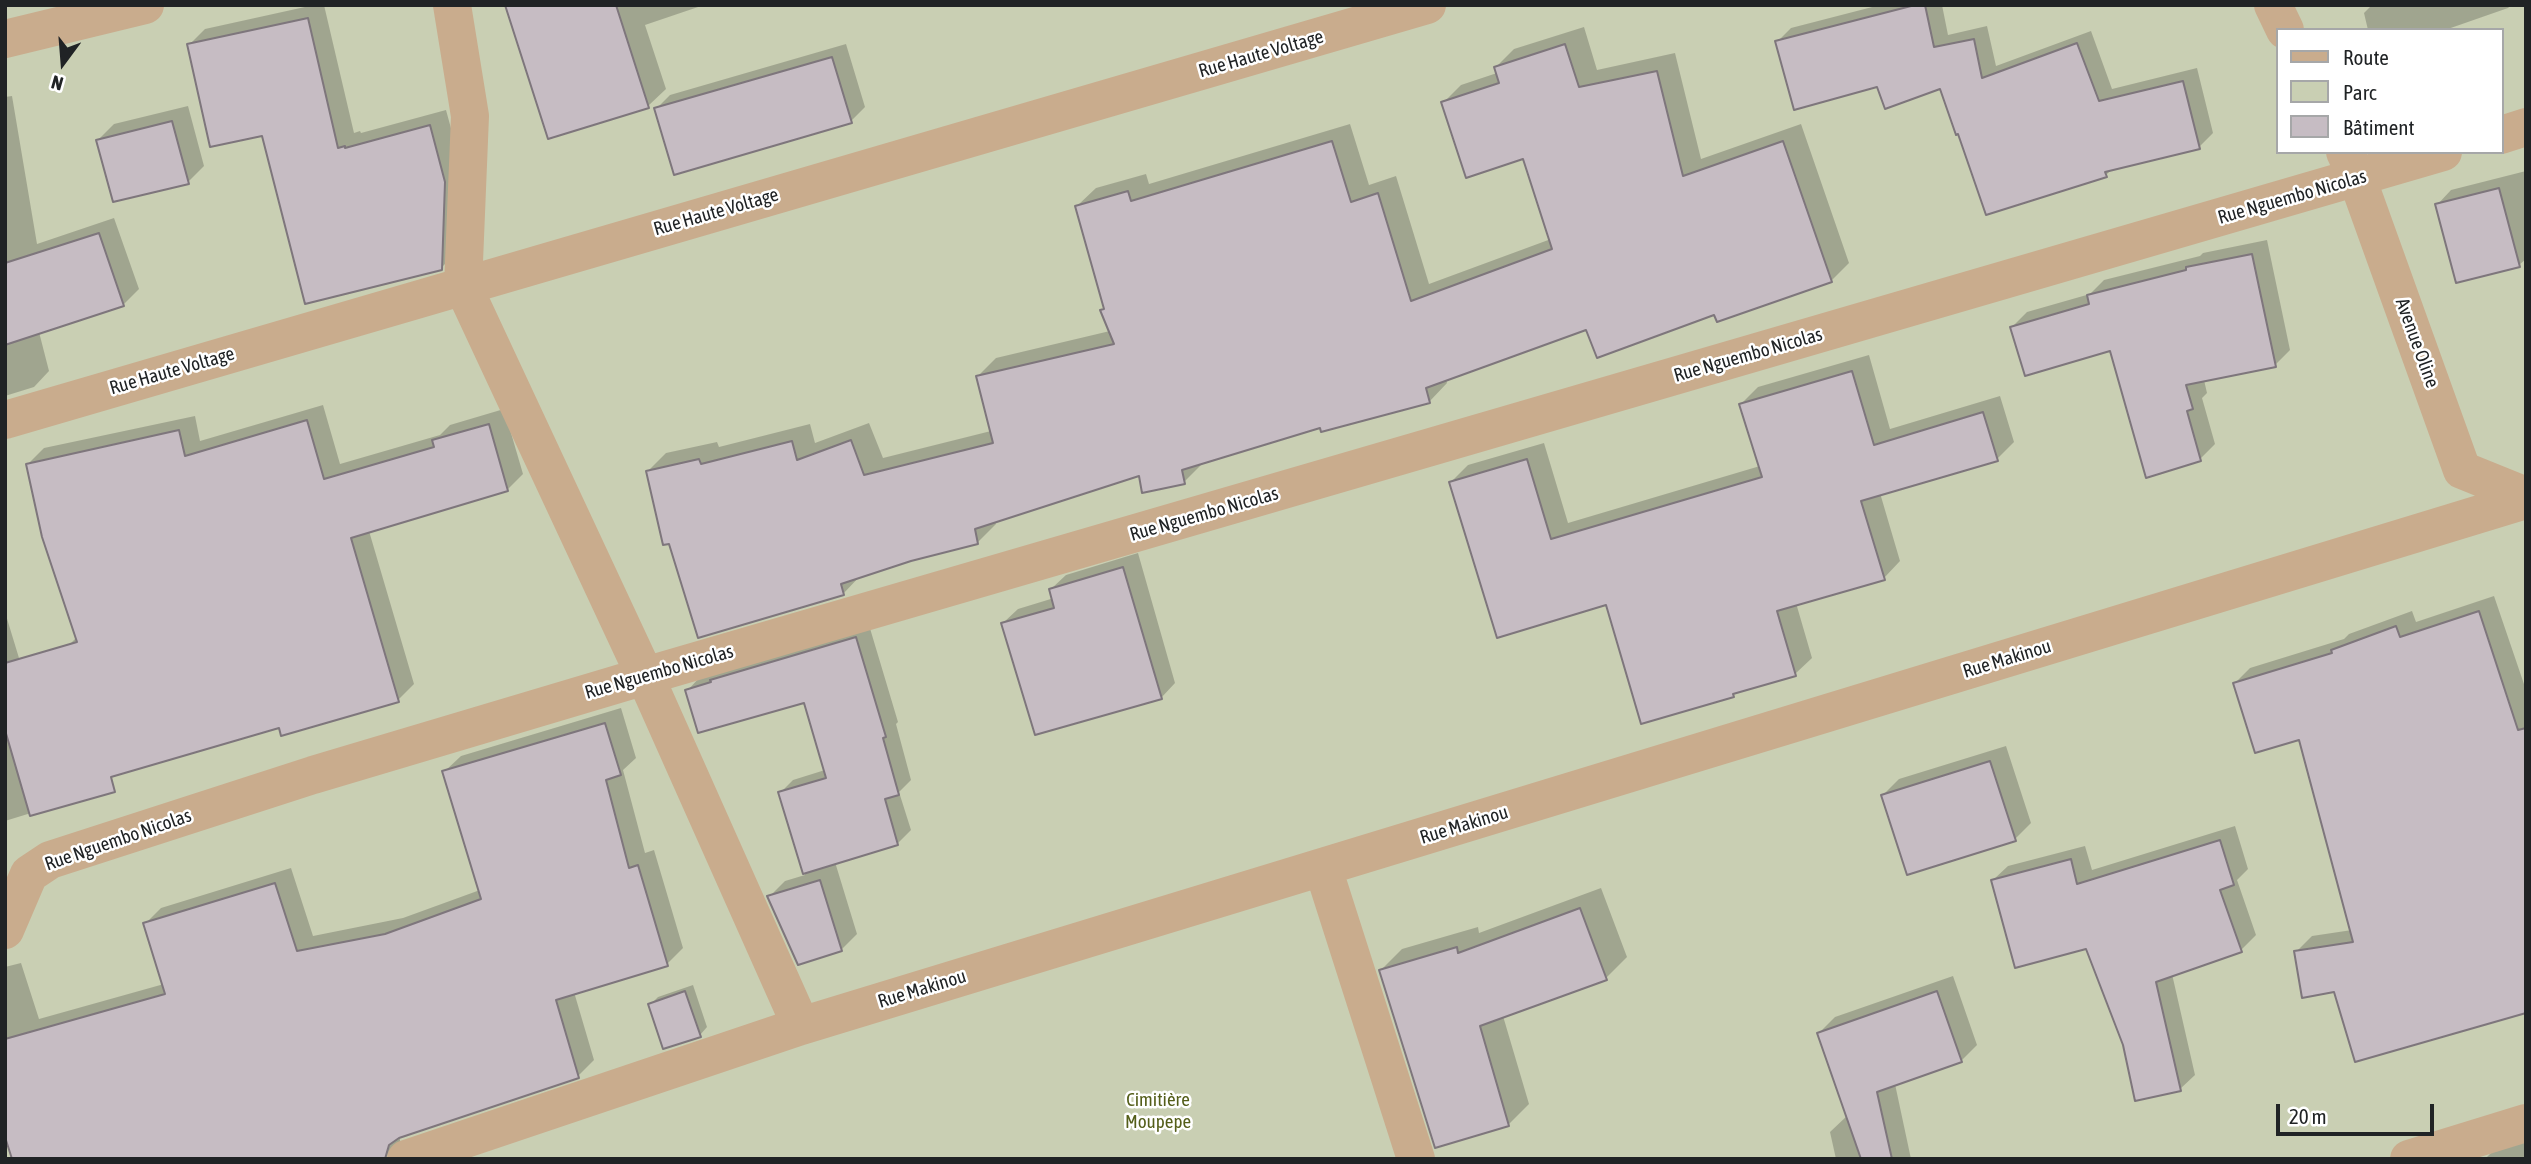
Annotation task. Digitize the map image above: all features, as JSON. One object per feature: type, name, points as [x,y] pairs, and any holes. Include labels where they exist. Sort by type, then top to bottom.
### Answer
[{"type":"street","points":[[5,39],[145,5]]},
{"type":"street","points":[[452,5],[470,116],[463,286],[645,676],[801,1026]]},
{"type":"street","name":"Rue Haute Voltage","points":[[5,420],[1427,5]]},
{"type":"street","points":[[2273,5],[2284,28]]},
{"type":"street","points":[[2503,134],[2526,127]]},
{"type":"street","name":"Rue Nguembo Nicolas","points":[[5,930],[29,874],[50,860],[313,775],[2351,165],[2429,154]]},
{"type":"street","name":"Avenue Oline","points":[[2351,165],[2462,470],[2526,498]]},
{"type":"street","name":"Rue Makinou","points":[[406,1159],[801,1026],[1323,869],[2526,498]]},
{"type":"street","points":[[1323,869],[1416,1159]]},
{"type":"street","points":[[2409,1159],[2526,1123]]},
{"type":"green space","name":"Cimitière Moupepe","points":[[5,5],[2526,5],[2526,1159],[5,1159]]},
{"type":"building","points":[[505,5],[616,5],[649,108],[548,139]]},
{"type":"building","points":[[1915,5],[1925,5],[1934,47],[1974,39],[1982,78],[2077,43],[2099,101],[2183,81],[2200,149],[2105,172],[2107,177],[1986,215],[1940,89],[1885,109],[1877,87],[1794,110],[1775,41]]},
{"type":"building","points":[[308,18],[338,148],[430,125],[445,182],[442,270],[305,304],[262,136],[210,147],[187,44]]},
{"type":"building","points":[[1565,44],[1579,87],[1657,71],[1683,176],[1783,141],[1832,282],[1717,322],[1714,315],[1597,358],[1586,330],[1426,388],[1430,403],[1321,432],[1320,428],[1182,470],[1185,484],[1142,493],[1139,476],[975,529],[978,544],[911,561],[841,584],[844,595],[698,638],[669,544],[663,545],[646,471],[699,459],[701,464],[792,441],[797,460],[851,440],[864,475],[993,443],[976,376],[1114,344],[1100,310],[1104,309],[1075,206],[1128,191],[1131,201],[1332,141],[1351,202],[1378,193],[1411,301],[1552,249],[1523,159],[1466,178],[1441,102],[1499,83],[1494,67]]},
{"type":"building","points":[[832,57],[852,123],[674,175],[654,108]]},
{"type":"building","points":[[172,121],[189,184],[113,202],[96,140]]},
{"type":"building","points":[[2499,188],[2520,267],[2456,283],[2435,204]]},
{"type":"building","points":[[99,233],[124,306],[5,345],[5,263]]},
{"type":"building","points":[[2252,254],[2276,367],[2186,385],[2193,409],[2187,411],[2201,461],[2146,478],[2110,351],[2025,376],[2010,327],[2089,304],[2087,295],[2186,270],[2186,267]]},
{"type":"building","points":[[1852,371],[1874,445],[1983,412],[1998,461],[1861,501],[1885,580],[1777,611],[1796,676],[1641,724],[1606,605],[1497,638],[1449,482],[1527,459],[1551,539],[1762,477],[1739,404]]},
{"type":"building","points":[[307,420],[324,479],[434,447],[432,440],[489,424],[508,491],[351,538],[399,702],[281,736],[279,728],[111,777],[115,792],[30,816],[5,730],[5,663],[77,642],[42,537],[26,464],[179,430],[185,456]]},
{"type":"building","points":[[1123,567],[1162,699],[1035,735],[1001,623],[1054,608],[1049,589]]},
{"type":"building","points":[[2479,611],[2518,730],[2526,728],[2526,1013],[2355,1062],[2334,992],[2302,998],[2294,951],[2353,942],[2299,740],[2255,753],[2233,683],[2332,653],[2331,650],[2396,626],[2400,637]]},
{"type":"building","points":[[856,637],[886,737],[883,738],[899,795],[885,799],[898,845],[803,874],[778,792],[826,778],[804,703],[698,733],[685,690],[711,682],[710,680]]},
{"type":"building","points":[[605,723],[621,775],[606,780],[629,868],[638,865],[668,966],[556,1000],[579,1078],[399,1138],[389,1145],[385,1159],[12,1159],[5,1137],[5,1039],[165,994],[143,923],[275,883],[297,951],[385,934],[481,899],[442,771]]},
{"type":"building","points":[[1990,761],[2016,841],[1907,875],[1881,795]]},
{"type":"building","points":[[2220,840],[2234,885],[2220,890],[2242,952],[2156,982],[2181,1091],[2135,1101],[2123,1045],[2086,949],[2015,968],[1991,880],[2071,859],[2077,884]]},
{"type":"building","points":[[820,880],[842,951],[798,965],[767,896]]},
{"type":"building","points":[[1580,908],[1607,980],[1480,1026],[1509,1126],[1435,1148],[1379,970],[1457,947],[1458,953]]},
{"type":"building","points":[[685,991],[701,1037],[663,1049],[648,1004]]},
{"type":"building","points":[[1937,991],[1962,1062],[1877,1092],[1892,1159],[1861,1159],[1817,1033]]}]
